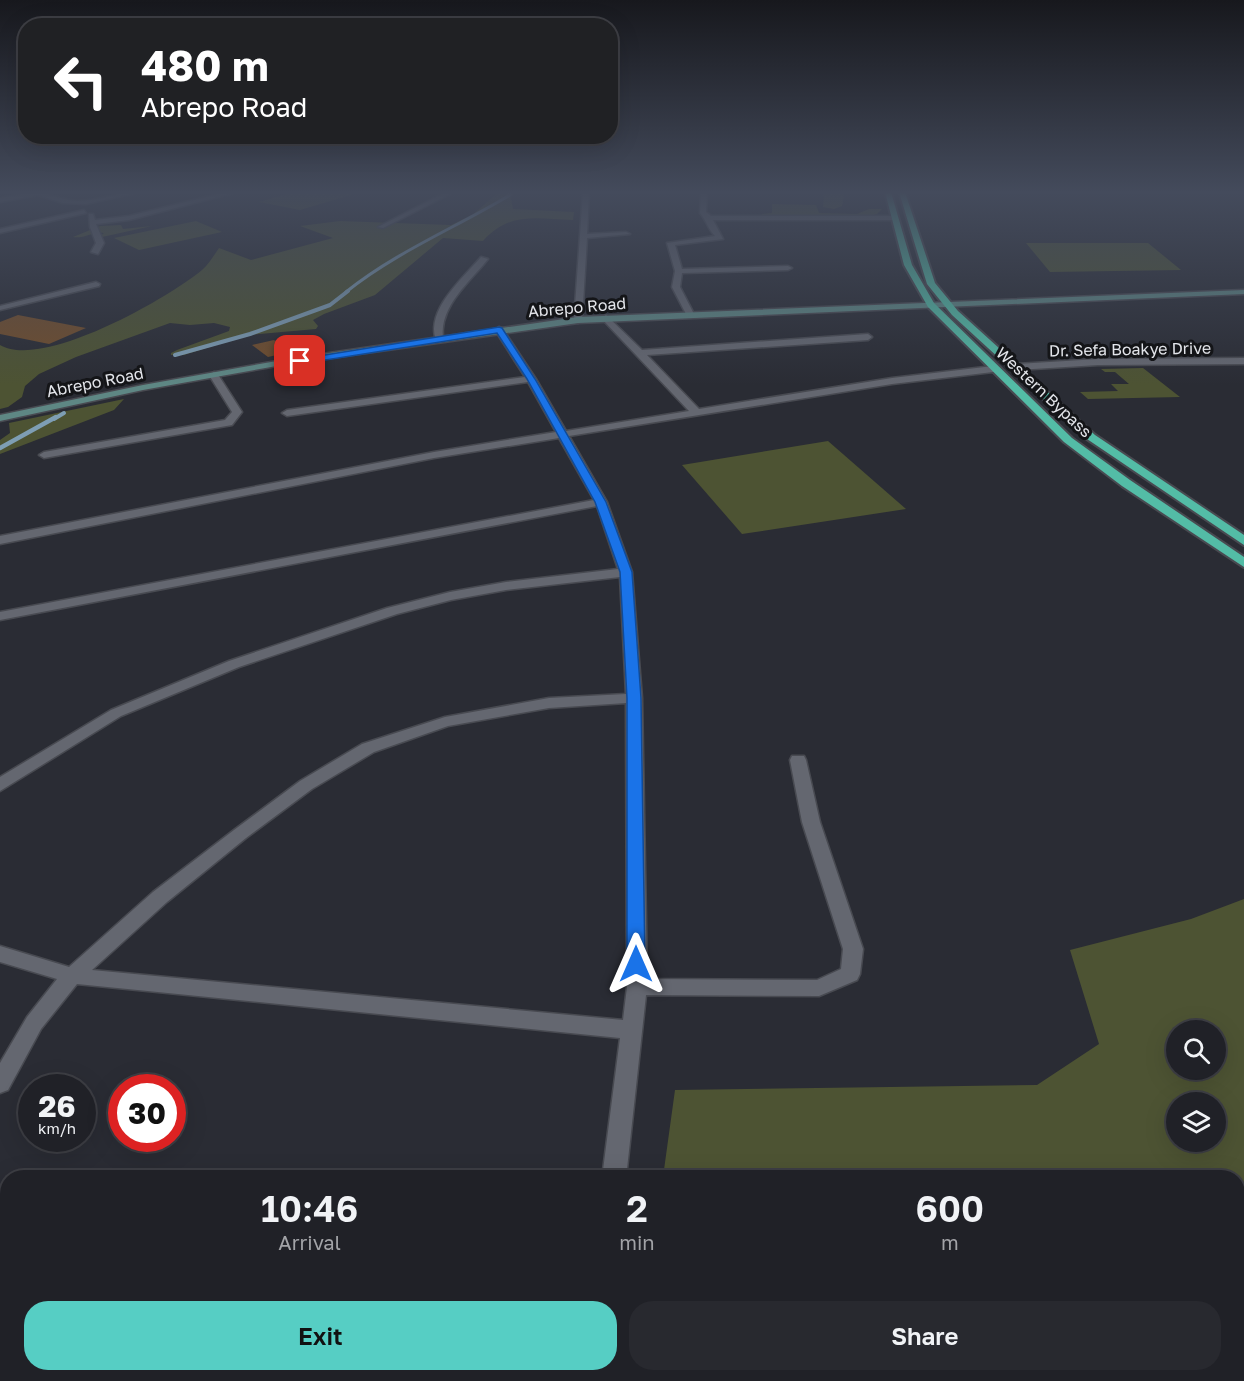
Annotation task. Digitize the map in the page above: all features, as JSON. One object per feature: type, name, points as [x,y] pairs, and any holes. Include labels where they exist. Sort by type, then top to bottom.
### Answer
[{"type":"highway","name":"Western Bypass","points":[[905,256],[919,291],[931,305],[993,369],[1068,440],[1244,562]]},
{"type":"highway","name":"Western Bypass","points":[[922,256],[931,284],[948,305],[1091,437],[1130,466],[1244,541]]},
{"type":"highway","points":[[1110,471],[1130,466]]},
{"type":"main road","name":"Abrepo Road","points":[[0,418],[108,394],[214,375],[439,338],[578,320],[1244,292]]},
{"type":"street","points":[[578,320],[581,256]]},
{"type":"street","points":[[675,256],[679,271],[676,287],[690,314]]},
{"type":"street","points":[[439,338],[438,321],[443,309],[484,259]]},
{"type":"street","points":[[679,271],[788,268]]},
{"type":"street","points":[[0,308],[96,284]]},
{"type":"street","points":[[606,318],[696,412]]},
{"type":"street","points":[[499,330],[531,379],[601,502],[626,572],[634,698],[636,987],[615,1170]]},
{"type":"street","points":[[639,353],[868,337]]},
{"type":"street","name":"Dr. Sefa Boakye Drive","points":[[1017,368],[1098,362],[1244,361]]},
{"type":"street","points":[[0,540],[423,458],[892,381],[993,369]]},
{"type":"street","points":[[44,455],[228,423],[237,412],[214,375]]},
{"type":"street","points":[[287,413],[531,379]]},
{"type":"street","points":[[0,616],[601,502]]},
{"type":"street","points":[[0,785],[116,713],[245,661],[392,611],[450,596],[506,586],[626,572]]},
{"type":"street","points":[[0,1083],[34,1023],[72,976],[160,897],[306,785],[368,748],[445,722],[549,703],[634,698]]},
{"type":"street","points":[[636,987],[819,988],[850,974],[853,949],[811,822],[798,760]]},
{"type":"street","points":[[0,954],[72,976],[632,1030]]},
{"type":"green space","points":[[213,256],[242,256],[251,260],[264,256],[421,256],[375,295],[313,320],[318,326],[316,329],[248,335],[184,355],[171,355],[177,350],[229,331],[230,327],[214,323],[190,325],[170,323],[76,357],[39,374],[25,386],[22,397],[8,407],[0,409],[0,345],[19,350],[44,348],[73,340],[104,328],[162,297],[205,268]]},
{"type":"green space","points":[[1037,256],[1164,256],[1181,270],[1050,272]]},
{"type":"green space","points":[[1143,368],[1180,397],[1088,399],[1080,392],[1118,391],[1111,384],[1129,384],[1115,372],[1105,372],[1101,369]]},
{"type":"green space","points":[[124,399],[114,410],[0,454],[0,440],[10,433],[9,423]]},
{"type":"green space","points":[[828,441],[906,509],[742,534],[682,465]]},
{"type":"green space","points":[[1244,899],[1244,1170],[664,1170],[675,1090],[1037,1085],[1099,1044],[1070,950],[1191,919]]},
{"type":"building","points":[[18,315],[86,328],[49,344],[0,334],[0,322]]},
{"type":"building","points":[[274,340],[290,352],[268,357],[252,345]]},
{"type":"waterway","points":[[346,292],[398,256]]},
{"type":"waterway","points":[[175,355],[250,334],[330,305],[348,291]]},
{"type":"waterway","points":[[54,419],[64,413]]},
{"type":"waterway","points":[[0,448],[56,417]]},
{"type":"route","points":[[300,361],[499,330],[531,379],[601,502],[626,572],[634,698],[636,964]]}]
